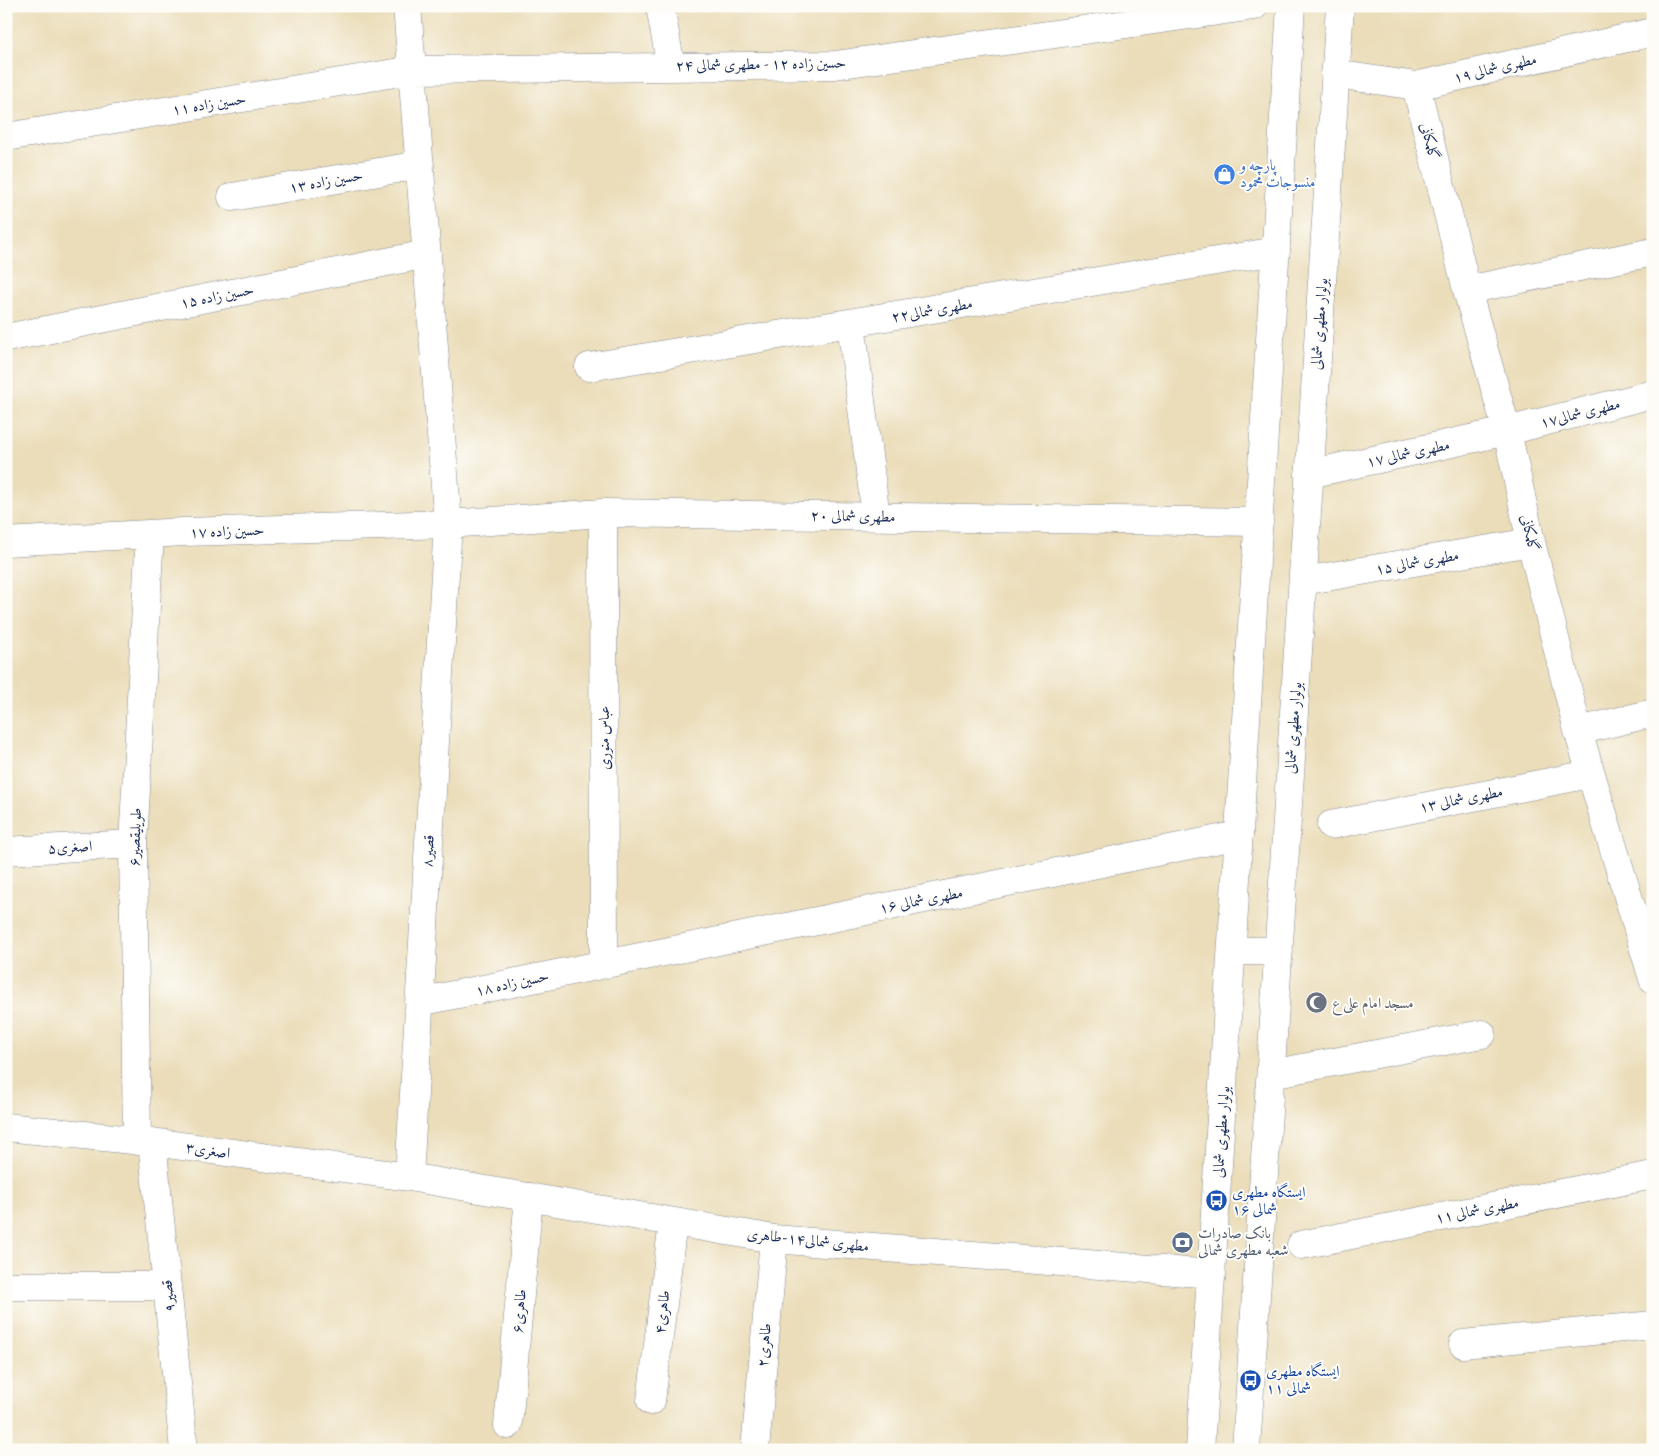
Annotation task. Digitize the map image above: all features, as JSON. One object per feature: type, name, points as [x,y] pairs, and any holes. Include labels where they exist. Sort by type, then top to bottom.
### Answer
[{"type":"street","name":"قصیر۸","points":[[407,6],[448,524],[408,1177]]},
{"type":"street","points":[[660,6],[671,67]]},
{"type":"street","name":"حسین زاده ۱۲ - مطهری شمالی ۲۴","points":[[413,70],[835,65],[1254,6]]},
{"type":"street","name":"بولوار مطهری شمالی","points":[[1200,1450],[1291,6]]},
{"type":"street","name":"بولوار مطهری شمالی","points":[[1246,1450],[1340,6]]},
{"type":"street","name":"مطهری شمالی ۱۹","points":[[1335,74],[1416,86],[1653,32]]},
{"type":"street","name":"حسین زاده ۱۱","points":[[6,137],[413,70]]},
{"type":"street","name":"گلمکانی","points":[[1416,86],[1467,290],[1507,431],[1531,542],[1578,731],[1653,979]]},
{"type":"street","name":"حسین زاده ۱۳","points":[[232,197],[420,165]]},
{"type":"street","name":"مطهری شمالی۲۲","points":[[589,367],[1276,251]]},
{"type":"street","points":[[1467,290],[1653,252]]},
{"type":"street","name":"حسین زاده ۱۵","points":[[6,338],[427,254]]},
{"type":"street","points":[[851,323],[876,517]]},
{"type":"street","name":"مطهری شمالی۱۷","points":[[1507,431],[1653,394]]},
{"type":"street","name":"مطهری شمالی ۱۷","points":[[1309,474],[1507,431]]},
{"type":"street","name":"مطهری شمالی ۲۰","points":[[448,524],[603,513],[1259,522]]},
{"type":"street","name":"عباس منوری","points":[[603,513],[604,964]]},
{"type":"street","name":"حسین زاده ۱۷","points":[[6,542],[150,534],[448,524]]},
{"type":"street","name":"طویلیقصیر۶","points":[[144,1142],[133,844],[150,534]]},
{"type":"street","name":"مطهری شمالی ۱۵","points":[[1303,581],[1531,542]]},
{"type":"street","points":[[1578,731],[1653,714]]},
{"type":"street","name":"مطهری شمالی ۱۳","points":[[1331,825],[1590,774]]},
{"type":"street","name":"مطهری شمالی ۱۶","points":[[604,964],[1239,835]]},
{"type":"street","name":"اصغری۵","points":[[6,850],[133,844]]},
{"type":"street","points":[[1232,952],[1279,951]]},
{"type":"street","name":"حسین زاده ۱۸","points":[[419,1002],[604,964]]},
{"type":"street","points":[[1271,1074],[1482,1034]]},
{"type":"street","name":"اصغری۳","points":[[6,1127],[144,1142],[408,1177]]},
{"type":"street","name":"قصیر۹","points":[[144,1142],[167,1286],[184,1450]]},
{"type":"street","name":"مطهری شمالی ۱۱","points":[[1301,1245],[1653,1175]]},
{"type":"street","name":"مطهری شمالی۱۴-طاهری","points":[[408,1177],[774,1239],[1212,1274]]},
{"type":"street","name":"طاهری۶","points":[[508,1425],[529,1197]]},
{"type":"street","name":"طاهری۴","points":[[651,1401],[674,1222]]},
{"type":"street","name":"طاهری۲","points":[[755,1450],[774,1239]]},
{"type":"street","points":[[6,1286],[167,1286]]},
{"type":"street","points":[[1463,1344],[1653,1324]]},
{"type":"place","name":"پارچه و منسوجات محمود","points":[[1224,174]]},
{"type":"place","name":"مسجد امام علی ع","points":[[1316,1003]]},
{"type":"place","name":"ایستگاه مطهری شمالی ۱۶","points":[[1216,1201]]},
{"type":"place","name":"بانک صادرات شعبه مطهری شمالی","points":[[1182,1242]]},
{"type":"place","name":"ایستگاه مطهری شمالی ۱۱","points":[[1250,1380]]}]
